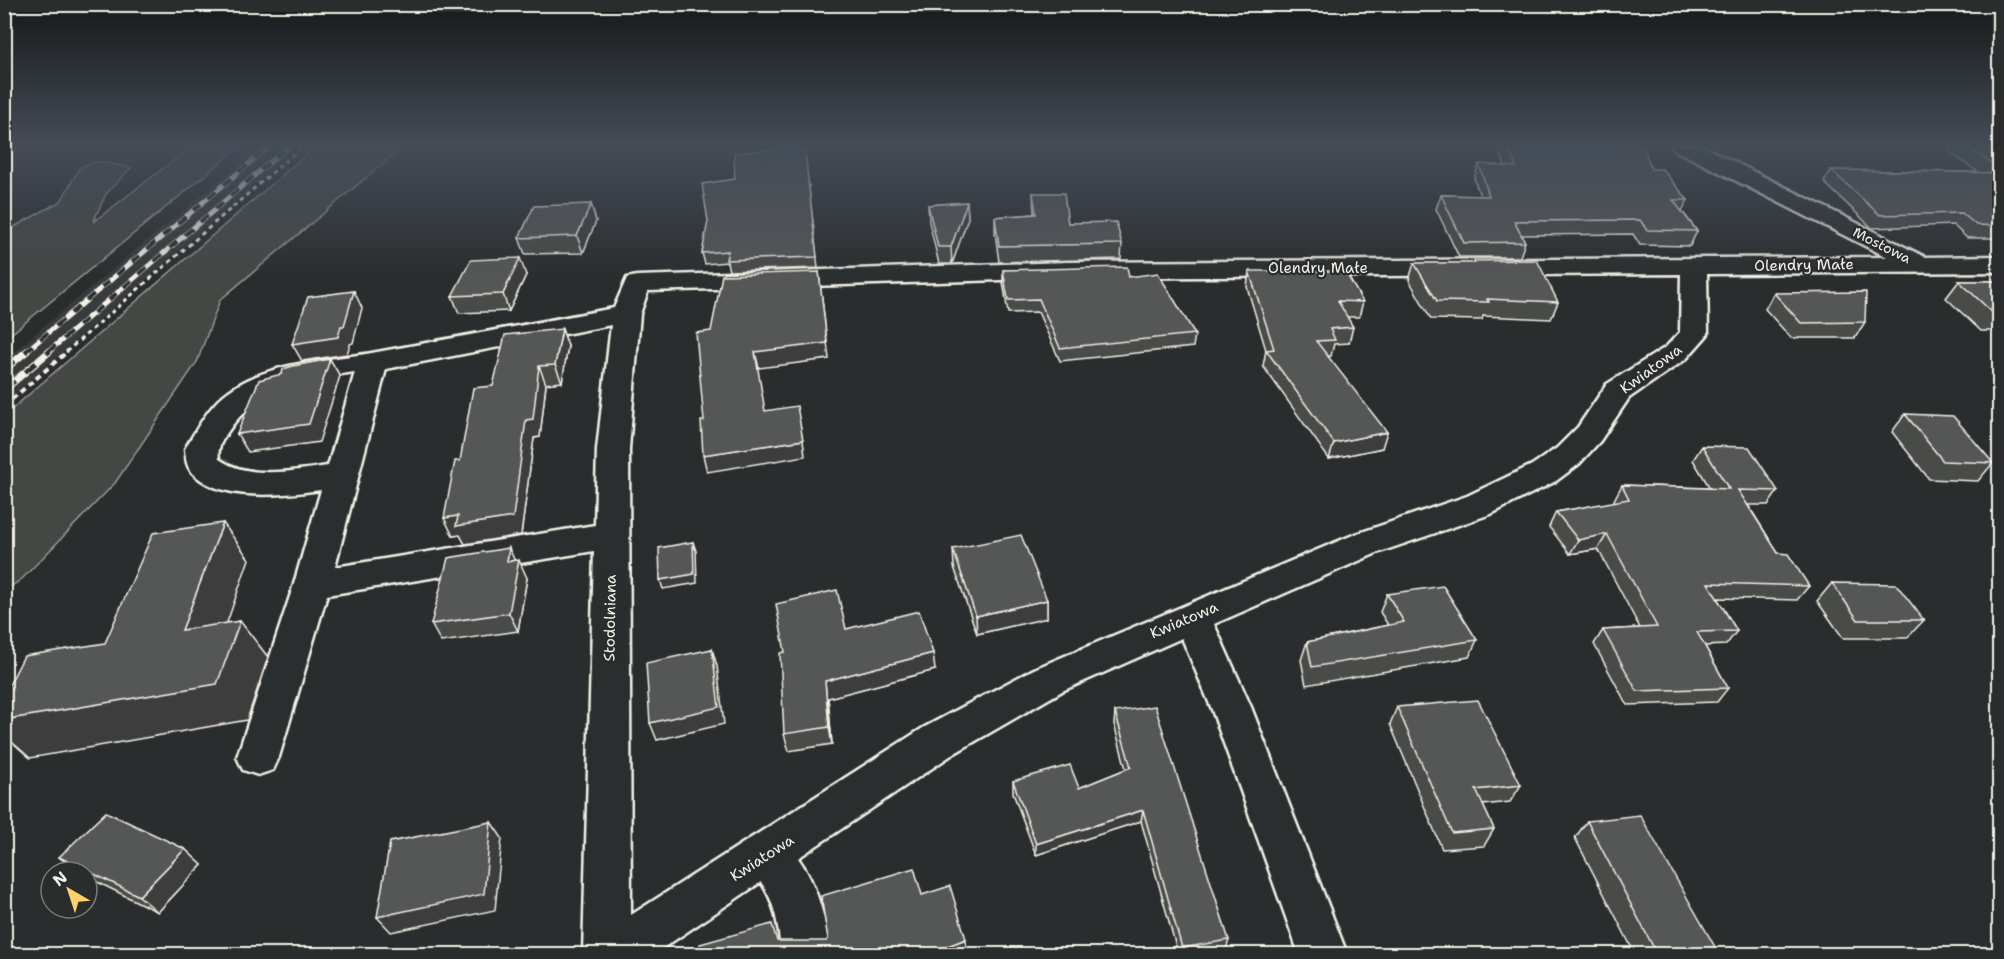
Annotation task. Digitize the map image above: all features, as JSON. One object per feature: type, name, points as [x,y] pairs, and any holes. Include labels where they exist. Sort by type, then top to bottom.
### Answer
[{"type":"street","name":"Mostowa","points":[[1772,190],[1920,264]]},
{"type":"street","name":"Olendry Małe","points":[[342,476],[278,484],[224,479],[203,464],[201,449],[224,413],[241,398],[271,383],[343,363],[373,362],[711,280],[1067,270],[2000,264]]},
{"type":"street","name":"Kwiatowa","points":[[613,954],[769,855],[938,741],[995,708],[1048,681],[1192,617],[1365,544],[1479,505],[1544,473],[1568,456],[1589,434],[1618,391],[1676,353],[1694,334],[1694,267]]},
{"type":"street","name":"Stodolniana","points":[[607,954],[613,448],[631,299]]},
{"type":"street","points":[[258,757],[312,584],[373,362]]},
{"type":"street","points":[[312,584],[611,535]]},
{"type":"street","points":[[1192,617],[1231,707],[1323,954]]},
{"type":"street","points":[[769,855],[791,887],[801,918],[806,954]]},
{"type":"path","points":[[4,406],[253,190]]},
{"type":"shaded area","points":[[67,190],[110,190],[93,222],[135,190],[187,190],[5,339],[5,232],[61,201]]},
{"type":"shaded area","points":[[207,190],[249,190],[5,403],[5,359]]},
{"type":"shaded area","points":[[265,190],[352,190],[220,300],[197,362],[115,483],[23,578],[5,591],[5,415]]},
{"type":"building","points":[[703,190],[809,190],[817,257],[726,260],[728,251],[702,253],[708,221]]},
{"type":"building","points":[[1487,190],[1679,190],[1688,200],[1673,200],[1697,231],[1647,230],[1640,220],[1514,221],[1525,242],[1464,243],[1441,195],[1489,196]]},
{"type":"building","points":[[1853,190],[2000,190],[2000,226],[1976,225],[1962,213],[1880,215]]},
{"type":"building","points":[[1033,193],[1064,193],[1068,223],[1116,222],[1122,244],[999,246],[995,217],[1036,214]]},
{"type":"building","points":[[967,202],[951,247],[938,247],[928,205]]},
{"type":"building","points":[[591,204],[577,236],[519,238],[534,206]]},
{"type":"building","points":[[520,258],[503,294],[452,296],[471,260]]},
{"type":"building","points":[[1537,260],[1558,302],[1487,299],[1489,302],[1437,301],[1414,263],[1475,263],[1474,261]]},
{"type":"building","points":[[1127,267],[1129,277],[1158,273],[1195,334],[1060,348],[1039,299],[1008,300],[1003,270]]},
{"type":"building","points":[[1249,271],[1345,271],[1363,302],[1338,301],[1353,327],[1330,329],[1335,340],[1316,341],[1387,432],[1334,443],[1266,350],[1274,349]]},
{"type":"building","points":[[819,272],[827,343],[755,352],[765,411],[797,406],[803,440],[703,455],[701,421],[704,421],[696,333],[711,331],[722,275]]},
{"type":"building","points":[[1959,281],[2000,281],[2000,314],[1994,314]]},
{"type":"building","points":[[354,291],[344,326],[341,326],[338,337],[292,344],[308,297]]},
{"type":"building","points":[[1866,292],[1865,322],[1801,323],[1774,293]]},
{"type":"building","points":[[562,329],[555,365],[539,366],[533,419],[526,420],[513,517],[456,526],[458,516],[444,518],[455,461],[460,461],[473,388],[493,386],[505,335]]},
{"type":"building","points":[[330,359],[309,424],[237,434],[259,380],[282,374],[283,369],[293,366]]},
{"type":"building","points":[[1905,414],[1953,416],[1993,463],[1943,461]]},
{"type":"building","points":[[1702,446],[1749,447],[1778,491],[1738,490],[1778,553],[1788,554],[1809,586],[1708,583],[1737,631],[1697,632],[1728,688],[1637,691],[1603,630],[1657,627],[1607,534],[1578,540],[1556,512],[1629,499],[1622,485],[1729,489]]},
{"type":"building","points":[[223,523],[182,630],[240,621],[217,684],[4,720],[4,695],[24,656],[105,643],[153,533]]},
{"type":"building","points":[[1021,535],[1047,600],[976,616],[953,549]]},
{"type":"building","points":[[693,542],[694,574],[660,580],[659,548]]},
{"type":"building","points":[[509,548],[507,561],[519,560],[509,613],[431,624],[448,558]]},
{"type":"building","points":[[1832,583],[1896,584],[1924,620],[1858,620]]},
{"type":"building","points":[[1443,586],[1477,640],[1312,667],[1307,642],[1404,622],[1387,594]]},
{"type":"building","points":[[837,590],[846,629],[919,611],[933,653],[825,681],[829,727],[784,734],[780,653],[785,652],[776,604]]},
{"type":"building","points":[[712,649],[719,707],[650,723],[646,663]]},
{"type":"building","points":[[1478,700],[1521,785],[1476,790],[1494,829],[1452,833],[1397,707]]},
{"type":"building","points":[[1155,706],[1229,940],[1182,948],[1143,810],[1036,844],[1013,781],[1070,765],[1079,788],[1131,767],[1115,712]]},
{"type":"building","points":[[106,812],[185,849],[139,896],[99,876],[99,860],[65,860],[59,857]]},
{"type":"building","points":[[1640,815],[1719,954],[1657,954],[1587,821]]},
{"type":"building","points":[[491,822],[484,894],[377,917],[390,842]]},
{"type":"building","points":[[914,868],[922,895],[950,886],[966,939],[929,954],[701,954],[700,944],[772,924],[777,941],[826,941],[828,939],[821,896]]},
{"type":"railway","points":[[25,352],[218,190]]},
{"type":"railway","points":[[48,352],[238,190]]},
{"type":"railway","points":[[4,370],[27,351]]},
{"type":"railway","points":[[4,390],[50,351]]}]
